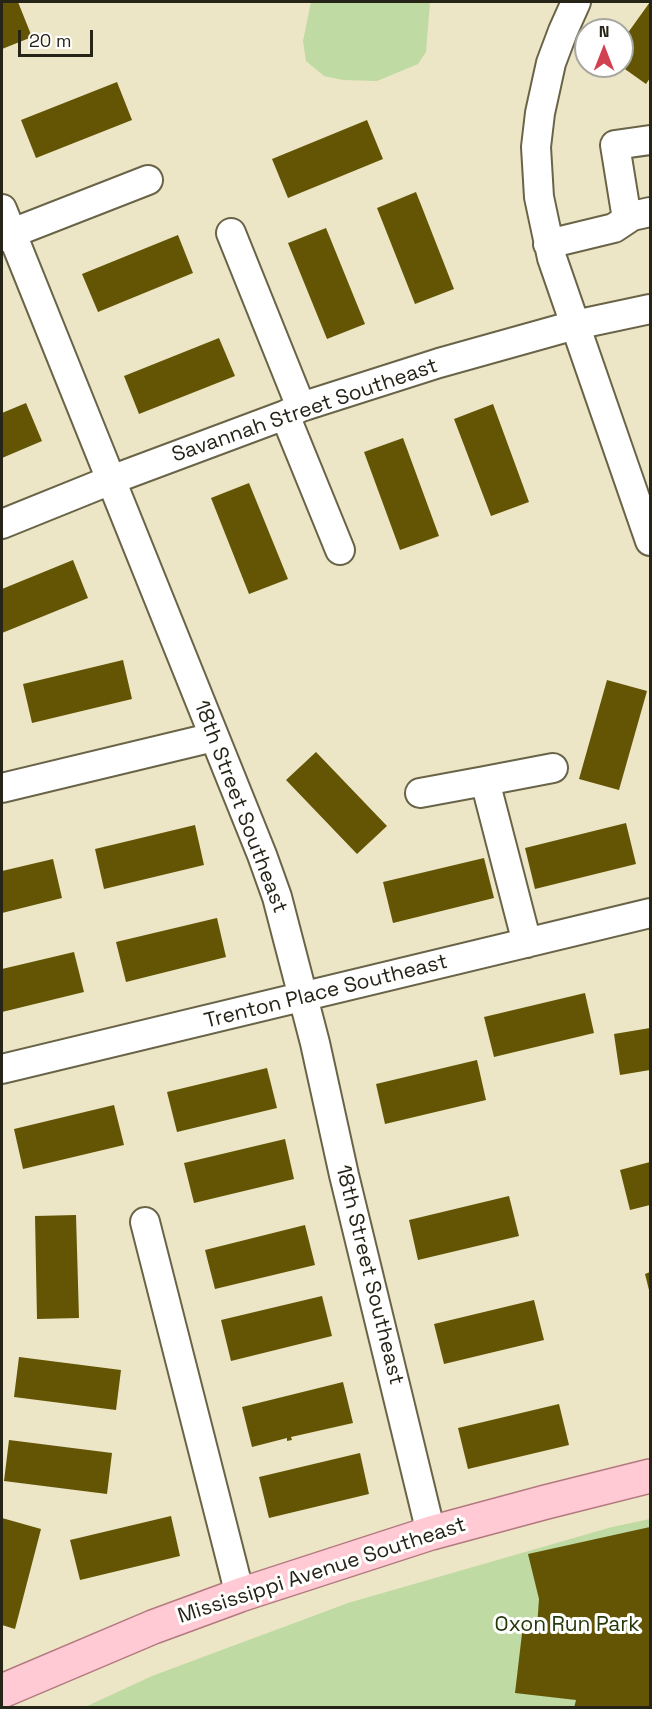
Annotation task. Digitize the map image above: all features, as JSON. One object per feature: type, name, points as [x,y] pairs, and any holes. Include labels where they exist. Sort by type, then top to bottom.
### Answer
[{"type":"main road","name":"Mississippi Avenue Southeast","points":[[2,1691],[153,1627],[240,1595],[431,1533],[651,1476]]},
{"type":"street","points":[[576,2],[551,63],[540,113],[536,147],[539,197],[548,244],[651,541]]},
{"type":"street","points":[[548,244],[614,228],[639,216],[615,145],[651,140]]},
{"type":"street","points":[[5,226],[148,180]]},
{"type":"street","name":"18th Street Southeast","points":[[5,226],[111,480],[277,897],[315,1043],[344,1175],[431,1533]]},
{"type":"street","points":[[231,233],[340,550]]},
{"type":"street","name":"Savannah Street Southeast","points":[[2,524],[293,411],[439,363],[575,325],[651,309]]},
{"type":"street","points":[[2,789],[214,737]]},
{"type":"street","points":[[420,793],[553,768]]},
{"type":"street","points":[[485,781],[527,943]]},
{"type":"street","name":"Trenton Place Southeast","points":[[2,1069],[651,913]]},
{"type":"street","points":[[145,1222],[240,1595]]},
{"type":"green space","points":[[311,2],[430,2],[426,52],[418,64],[377,81],[343,80],[324,76],[306,61],[303,41]]},
{"type":"green space","name":"Oxon Run Park","points":[[650,1519],[650,1707],[83,1708],[152,1676],[348,1603],[612,1527]]},
{"type":"building","points":[[2,2],[18,2],[32,37],[2,49]]},
{"type":"building","points":[[650,2],[650,78],[646,84],[634,76],[634,24]]},
{"type":"building","points":[[117,82],[132,120],[36,158],[21,120]]},
{"type":"building","points":[[367,120],[383,159],[288,198],[272,159]]},
{"type":"building","points":[[416,192],[454,289],[415,304],[377,208]]},
{"type":"building","points":[[326,228],[365,324],[327,339],[288,243]]},
{"type":"building","points":[[178,235],[193,273],[98,312],[82,274]]},
{"type":"building","points":[[219,338],[235,376],[139,414],[124,376]]},
{"type":"building","points":[[26,403],[42,441],[2,458],[2,413]]},
{"type":"building","points":[[493,404],[529,502],[491,516],[454,419]]},
{"type":"building","points":[[403,438],[439,536],[400,550],[364,452]]},
{"type":"building","points":[[249,483],[288,579],[249,594],[211,498]]},
{"type":"building","points":[[73,560],[88,598],[2,633],[2,589]]},
{"type":"building","points":[[123,660],[132,699],[32,723],[23,684]]},
{"type":"building","points":[[607,680],[647,691],[619,790],[579,779]]},
{"type":"building","points":[[316,752],[387,826],[357,854],[286,780]]},
{"type":"building","points":[[626,823],[636,864],[535,889],[525,848]]},
{"type":"building","points":[[195,825],[204,865],[104,889],[95,849]]},
{"type":"building","points":[[484,858],[494,898],[393,923],[383,882]]},
{"type":"building","points":[[53,859],[62,898],[2,913],[2,871]]},
{"type":"building","points":[[217,918],[226,957],[126,982],[116,942]]},
{"type":"building","points":[[74,952],[84,992],[2,1012],[2,969]]},
{"type":"building","points":[[585,993],[594,1033],[494,1057],[484,1017]]},
{"type":"building","points":[[650,1028],[650,1070],[620,1075],[614,1034]]},
{"type":"building","points":[[477,1060],[486,1100],[385,1124],[376,1084]]},
{"type":"building","points":[[267,1068],[277,1108],[177,1132],[167,1092]]},
{"type":"building","points":[[114,1105],[124,1145],[23,1169],[14,1129]]},
{"type":"building","points":[[285,1139],[294,1179],[194,1203],[184,1163]]},
{"type":"building","points":[[650,1162],[650,1205],[630,1210],[620,1170]]},
{"type":"building","points":[[509,1196],[519,1236],[418,1260],[409,1220]]},
{"type":"building","points":[[76,1215],[79,1318],[37,1319],[35,1216]]},
{"type":"building","points":[[305,1225],[315,1265],[215,1289],[205,1250]]},
{"type":"building","points":[[650,1272],[650,1294],[645,1274]]},
{"type":"building","points":[[322,1296],[332,1336],[231,1361],[221,1320]]},
{"type":"building","points":[[534,1300],[544,1340],[444,1364],[434,1324]]},
{"type":"building","points":[[19,1357],[121,1370],[116,1410],[14,1397]]},
{"type":"building","points":[[343,1382],[353,1423],[291,1437],[292,1440],[287,1441],[287,1438],[252,1447],[242,1407]]},
{"type":"building","points":[[559,1404],[569,1445],[468,1469],[458,1428]]},
{"type":"building","points":[[9,1440],[112,1453],[107,1494],[4,1481]]},
{"type":"building","points":[[360,1453],[369,1494],[269,1518],[259,1477]]},
{"type":"building","points":[[171,1516],[180,1556],[80,1580],[70,1540]]},
{"type":"building","points":[[2,1518],[41,1529],[15,1629],[2,1625]]},
{"type":"building","points":[[650,1527],[650,1708],[574,1708],[576,1700],[515,1693],[523,1625],[537,1627],[539,1599],[528,1554]]}]
